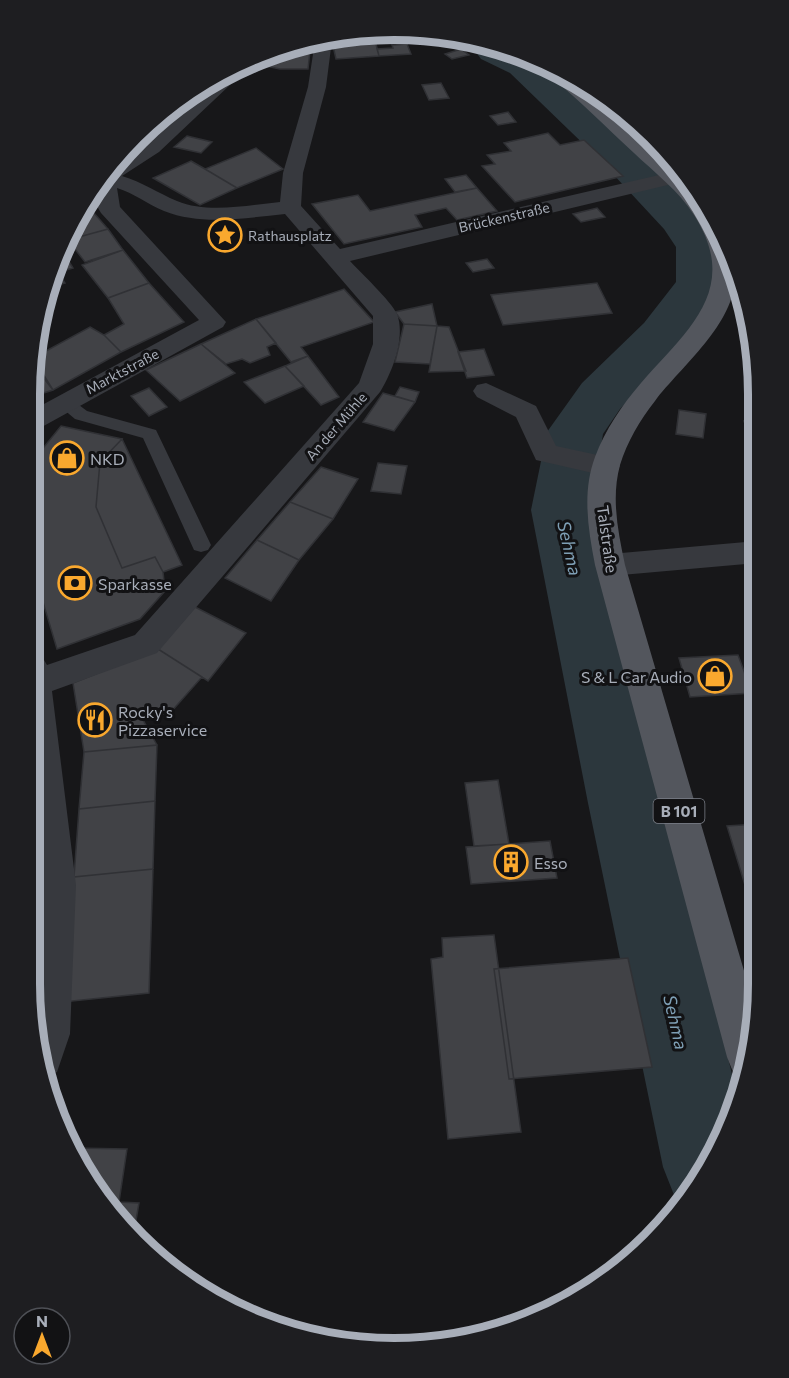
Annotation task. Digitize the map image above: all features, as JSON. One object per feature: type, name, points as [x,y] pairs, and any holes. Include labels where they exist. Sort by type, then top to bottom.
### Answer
[{"type":"main road","name":"Talstraße","points":[[572,88],[696,210]]},
{"type":"main road","name":"Talstraße","points":[[724,264],[724,287],[716,311],[706,327],[649,391],[623,430],[596,464],[610,566],[744,1041]]},
{"type":"street","points":[[112,181],[134,186],[171,206],[200,213],[232,213],[290,207],[293,173],[317,87],[323,48]]},
{"type":"street","points":[[124,166],[152,148],[211,92]]},
{"type":"street","name":"Brückenstraße","points":[[336,257],[664,180]]},
{"type":"street","name":"Marktstraße","points":[[40,417],[214,322],[109,208],[108,188]]},
{"type":"street","name":"An der Mühle","points":[[40,671],[146,644],[371,386],[387,348],[388,331],[385,315],[290,207]]},
{"type":"street","points":[[486,391],[527,412],[546,453],[596,464]]},
{"type":"street","points":[[610,566],[748,553]]},
{"type":"street","points":[[40,777],[57,885],[49,1034],[46,1045]]},
{"type":"lane","points":[[65,403],[81,415],[150,434],[201,545]]},
{"type":"building","points":[[376,44],[379,56],[336,59],[333,46]]},
{"type":"building","points":[[407,44],[411,54],[379,56],[377,49]]},
{"type":"building","points":[[461,49],[469,55],[452,59],[445,54]]},
{"type":"building","points":[[310,51],[308,69],[280,69],[263,65]]},
{"type":"building","points":[[441,83],[449,98],[429,100],[422,85]]},
{"type":"building","points":[[508,112],[516,122],[498,125],[490,116]]},
{"type":"building","points":[[548,133],[560,145],[584,140],[623,176],[515,202],[482,166],[495,164],[487,155],[511,151],[504,143]]},
{"type":"building","points":[[187,136],[212,142],[201,153],[174,147]]},
{"type":"building","points":[[256,148],[283,169],[237,188],[205,169]]},
{"type":"building","points":[[191,161],[237,188],[200,205],[153,178]]},
{"type":"building","points":[[466,175],[477,188],[455,192],[445,179]]},
{"type":"building","points":[[477,188],[497,211],[457,220],[446,208],[415,215],[422,227],[344,244],[312,204],[358,195],[370,211]]},
{"type":"building","points":[[597,208],[605,217],[581,222],[573,214]]},
{"type":"building","points":[[92,211],[108,229],[77,237]]},
{"type":"building","points":[[108,229],[123,250],[85,262],[73,246],[77,237]]},
{"type":"building","points":[[123,250],[149,283],[108,298],[82,265]]},
{"type":"building","points":[[487,259],[494,268],[473,272],[466,263]]},
{"type":"building","points":[[66,260],[73,268],[63,271]]},
{"type":"building","points":[[61,276],[65,283],[58,285]]},
{"type":"building","points":[[149,283],[184,322],[121,352],[104,335],[124,324],[108,298]]},
{"type":"building","points":[[597,283],[612,313],[503,325],[491,295]]},
{"type":"building","points":[[344,289],[374,322],[301,347],[308,356],[291,362],[256,319]]},
{"type":"building","points":[[432,304],[437,326],[404,324],[395,312]]},
{"type":"building","points":[[256,319],[276,343],[267,347],[270,355],[250,363],[242,359],[226,364],[201,344]]},
{"type":"building","points":[[404,324],[437,326],[430,364],[395,362]]},
{"type":"building","points":[[437,326],[449,327],[466,371],[429,372]]},
{"type":"building","points":[[90,327],[104,335],[121,352],[53,390],[41,371],[43,352]]},
{"type":"building","points":[[201,344],[235,373],[180,401],[146,370]]},
{"type":"building","points":[[484,349],[494,375],[467,378],[458,352]]},
{"type":"building","points":[[308,356],[339,397],[321,405],[285,366]]},
{"type":"building","points":[[285,366],[304,386],[265,403],[244,382]]},
{"type":"building","points":[[41,374],[53,390],[40,394]]},
{"type":"building","points":[[400,387],[419,392],[415,402],[395,396]]},
{"type":"building","points":[[149,388],[167,407],[149,416],[131,396]]},
{"type":"building","points":[[383,393],[415,402],[394,431],[363,422]]},
{"type":"building","points":[[679,410],[706,414],[703,438],[676,434]]},
{"type":"building","points":[[744,421],[748,421],[748,433]]},
{"type":"building","points":[[61,426],[122,439],[100,462],[96,507],[122,568],[155,557],[163,572],[165,591],[140,619],[57,649],[40,592],[40,452]]},
{"type":"building","points":[[122,439],[182,565],[163,572],[155,557],[122,568],[96,507],[100,462]]},
{"type":"building","points":[[378,463],[407,466],[401,494],[371,491]]},
{"type":"building","points":[[321,467],[358,479],[333,519],[290,502]]},
{"type":"building","points":[[290,502],[333,519],[299,560],[257,540]]},
{"type":"building","points":[[257,540],[299,560],[271,601],[225,578]]},
{"type":"building","points":[[195,607],[246,633],[208,681],[158,649]]},
{"type":"building","points":[[158,649],[202,677],[170,713],[142,718],[157,745],[84,752],[73,683]]},
{"type":"building","name":"S & L Car Audio","points":[[738,655],[748,682],[748,693],[690,697],[679,658]]},
{"type":"building","points":[[157,745],[155,801],[79,809],[84,752]]},
{"type":"building","name":"Esso","points":[[498,780],[509,844],[474,846],[465,783]]},
{"type":"building","points":[[155,801],[153,869],[74,877],[79,809]]},
{"type":"building","points":[[748,825],[748,895],[727,826]]},
{"type":"building","name":"Esso","points":[[550,841],[557,878],[471,884],[466,847]]},
{"type":"building","points":[[153,869],[149,993],[63,1002],[74,877]]},
{"type":"building","points":[[494,935],[521,1132],[448,1139],[431,959],[443,957],[442,938]]},
{"type":"building","points":[[628,958],[652,1067],[509,1079],[494,969]]},
{"type":"building","points":[[81,1148],[127,1149],[119,1202],[139,1203],[135,1225],[100,1180]]},
{"type":"waterway","name":"Sehma","points":[[518,63],[614,150],[682,221],[699,247],[700,283],[662,334],[601,396],[575,432],[561,510],[625,803],[705,1152]]},
{"type":"place","name":"Rathausplatz","points":[[225,235]]},
{"type":"place","name":"NKD","points":[[67,458]]},
{"type":"place","name":"Sparkasse","points":[[75,583]]},
{"type":"place","name":"S & L Car Audio","points":[[715,676]]},
{"type":"place","name":"Rocky's Pizzaservice","points":[[95,720]]},
{"type":"place","name":"Esso","points":[[511,862]]}]
